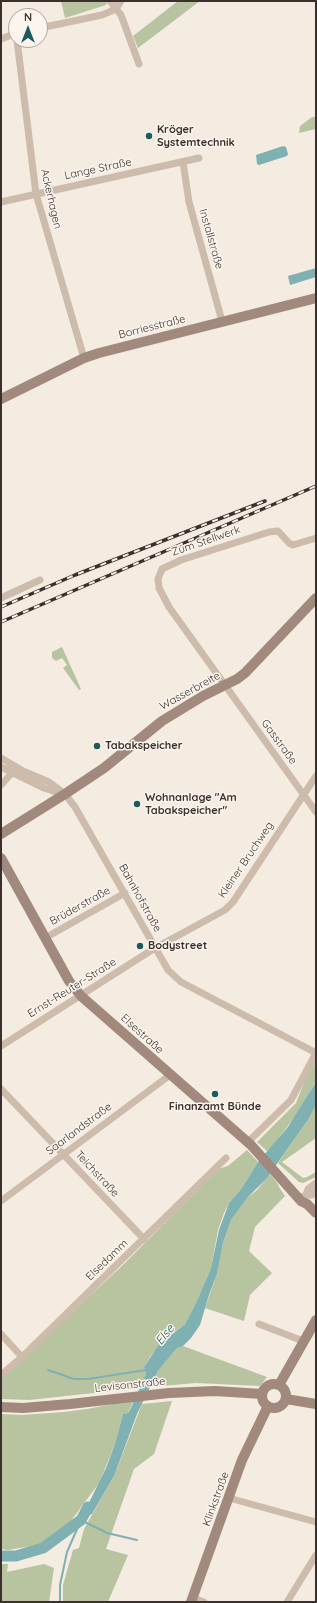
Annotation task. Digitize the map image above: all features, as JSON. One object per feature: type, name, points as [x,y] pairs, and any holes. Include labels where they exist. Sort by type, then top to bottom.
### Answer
[{"type":"main road","name":"Borriesstraße","points":[[1,399],[84,358],[222,321],[316,298]]},
{"type":"main road","name":"Wasserbreite","points":[[1,834],[104,768],[162,721],[192,702],[245,673],[316,598]]},
{"type":"main road","name":"Elsestraße","points":[[1,858],[45,938],[70,981],[81,996],[251,1145],[316,1213]]},
{"type":"main road","name":"Elsestraße","points":[[302,1198],[303,1207],[316,1220]]},
{"type":"main road","points":[[280,1385],[316,1320]]},
{"type":"main road","points":[[268,1385],[280,1385],[285,1391],[286,1399],[279,1407],[272,1408],[263,1401],[262,1394],[268,1385]]},
{"type":"main road","name":"Levisonstraße","points":[[1,1407],[23,1408],[169,1393],[215,1391],[262,1394]]},
{"type":"main road","points":[[286,1399],[316,1404]]},
{"type":"main road","name":"Klinkstraße","points":[[192,1600],[251,1440],[268,1406]]},
{"type":"street","points":[[110,1],[121,15],[139,64]]},
{"type":"street","points":[[48,26],[102,15],[116,9],[121,1]]},
{"type":"street","name":"Ackerhagen","points":[[18,48],[36,194],[84,358]]},
{"type":"street","name":"Lange Straße","points":[[1,202],[199,158]]},
{"type":"street","name":"Installstraße","points":[[183,162],[189,202],[222,321]]},
{"type":"street","name":"Zum Stellwerk","points":[[225,685],[165,601],[159,588],[158,579],[162,569],[181,560],[274,531],[278,531],[289,543],[293,545],[316,538]]},
{"type":"street","points":[[1,598],[40,580]]},
{"type":"street","name":"Gasstraße","points":[[225,685],[316,812]]},
{"type":"street","name":"Bahnhofstraße","points":[[1,758],[23,771],[49,782],[64,794],[75,807],[168,970],[181,982],[316,1053]]},
{"type":"street","points":[[1,767],[44,788],[64,794]]},
{"type":"street","points":[[1,786],[12,773]]},
{"type":"street","name":"Kleiner Bruchweg","points":[[155,948],[225,910],[233,902],[316,776]]},
{"type":"street","name":"Brüderstraße","points":[[45,938],[125,894]]},
{"type":"street","name":"Ernst-Reuter-Straße","points":[[1,1046],[155,948]]},
{"type":"street","points":[[251,1145],[291,1100],[316,1053]]},
{"type":"street","name":"Saarlandstraße","points":[[1,1201],[170,1075]]},
{"type":"street","name":"Teichstraße","points":[[1,1089],[144,1239]]},
{"type":"street","name":"Elsedamm","points":[[1,1375],[22,1357],[226,1158]]},
{"type":"street","points":[[302,1198],[308,1189],[316,1183]]},
{"type":"street","points":[[302,1198],[312,1195],[316,1191]]},
{"type":"street","points":[[259,1324],[303,1341]]},
{"type":"street","points":[[1,1334],[22,1357]]},
{"type":"street","points":[[229,1498],[316,1522]]},
{"type":"street","points":[[287,1602],[316,1555]]},
{"type":"street","points":[[192,1600],[204,1602]]},
{"type":"green space","points":[[61,1],[107,1],[106,5],[65,18]]},
{"type":"green space","points":[[178,1],[200,1],[138,48],[133,36]]},
{"type":"green space","points":[[312,117],[316,117],[316,129],[299,133],[300,126]]},
{"type":"green space","points":[[62,647],[81,689],[79,690],[63,668],[67,665],[62,658],[56,661],[52,658],[52,652]]},
{"type":"green space","points":[[316,1061],[316,1081],[300,1110],[268,1152],[257,1142],[296,1103],[307,1075]]},
{"type":"green space","points":[[316,1105],[316,1138],[282,1162],[303,1178],[316,1172],[316,1177],[303,1183],[299,1182],[278,1163],[308,1120]]},
{"type":"green space","points":[[247,1150],[258,1162],[242,1188],[229,1203],[224,1213],[218,1230],[211,1268],[196,1303],[185,1324],[162,1342],[150,1357],[144,1367],[146,1374],[140,1388],[29,1400],[1,1399],[1,1378],[125,1263],[218,1169],[228,1166]]},
{"type":"green space","points":[[270,1174],[285,1196],[255,1227],[249,1251],[272,1273],[250,1295],[244,1321],[205,1308],[217,1274],[223,1243],[231,1220],[248,1197],[256,1191]]},
{"type":"green space","points":[[183,1346],[267,1377],[260,1386],[196,1383],[151,1387],[158,1371],[177,1348]]},
{"type":"green space","points":[[134,1400],[128,1413],[123,1414],[115,1444],[99,1483],[68,1525],[38,1545],[8,1550],[1,1549],[1,1414],[22,1415],[64,1412]]},
{"type":"green space","points":[[172,1401],[154,1454],[134,1469],[106,1549],[128,1555],[108,1602],[63,1602],[63,1585],[73,1550],[79,1548],[84,1529],[114,1476],[142,1404]]},
{"type":"green space","points":[[1,1564],[8,1564],[7,1572],[44,1564],[54,1568],[49,1602],[1,1602]]},
{"type":"water","points":[[283,146],[286,147],[288,154],[287,156],[259,165],[257,164],[256,155]]},
{"type":"water","points":[[316,268],[316,277],[290,285],[288,276]]},
{"type":"water","points":[[316,1082],[316,1105],[308,1120],[267,1178],[248,1197],[231,1220],[223,1243],[217,1274],[200,1325],[191,1338],[183,1346],[177,1348],[158,1371],[137,1414],[114,1476],[92,1514],[81,1519],[106,1468],[115,1444],[123,1414],[128,1413],[130,1410],[146,1374],[144,1367],[158,1346],[185,1324],[196,1303],[211,1268],[219,1230],[229,1203],[242,1188],[258,1162],[288,1127]]},
{"type":"waterway","points":[[48,1370],[74,1379],[88,1379],[146,1370]]},
{"type":"waterway","name":"Else","points":[[1,1556],[16,1556],[43,1548],[81,1520],[88,1507]]},
{"type":"waterway","points":[[60,1602],[60,1585],[67,1552],[81,1520],[107,1533],[137,1540]]},
{"type":"railway","points":[[1,622],[316,486]]},
{"type":"railway","points":[[1,607],[75,575],[265,501]]},
{"type":"place","name":"Kröger Systemtechnik","points":[[149,136]]},
{"type":"place","name":"Tabakspeicher","points":[[97,746]]},
{"type":"place","name":"Wohnanlage \"Am Tabakspeicher\"","points":[[137,804]]},
{"type":"place","name":"Bodystreet","points":[[140,946]]},
{"type":"place","name":"Finanzamt Bünde","points":[[215,1094]]}]
